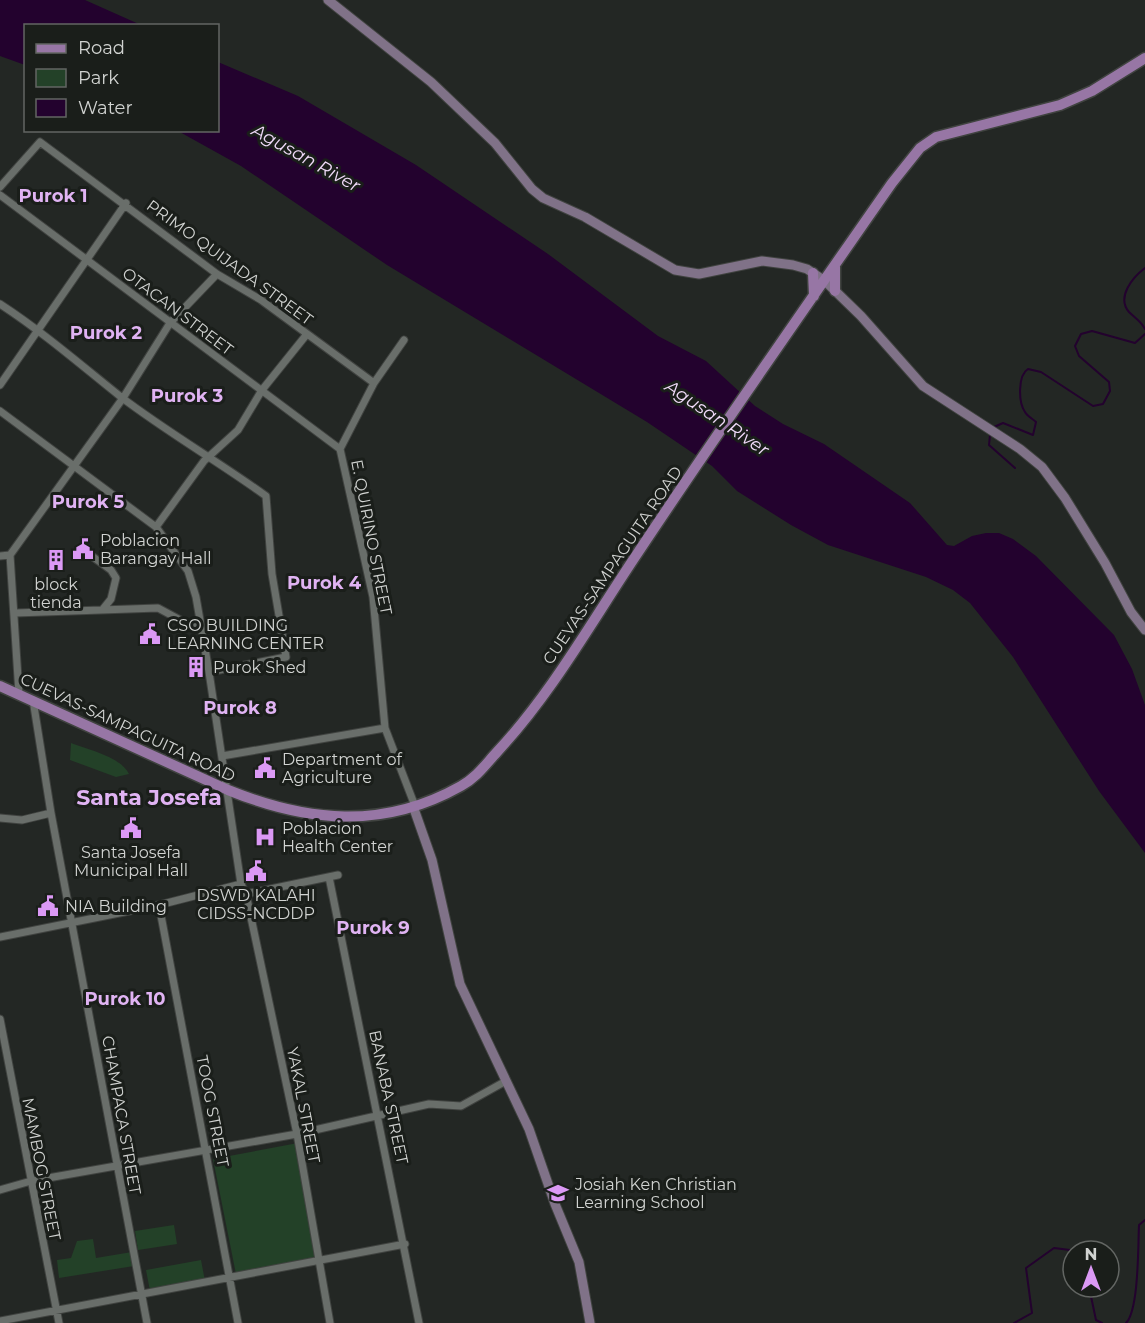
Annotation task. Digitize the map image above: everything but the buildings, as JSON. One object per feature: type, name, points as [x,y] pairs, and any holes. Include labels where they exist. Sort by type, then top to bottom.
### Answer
[{"type":"main road","name":"CUEVAS-SAMPAGUITA ROAD","points":[[0,686],[228,790],[276,808],[324,817],[367,816],[414,806],[446,794],[472,779],[518,728],[567,660],[764,367],[897,176],[924,144],[945,134],[1060,105],[1092,91],[1145,58]]},
{"type":"main road","points":[[834,267],[834,291],[815,295],[814,273],[834,267]]},
{"type":"street","points":[[328,0],[431,82],[495,143],[532,189],[543,198],[570,209],[659,262],[686,273],[712,272],[762,261],[793,265],[814,273],[825,281],[923,386],[1020,449],[1042,467],[1071,507],[1106,563],[1131,612],[1145,630]]},
{"type":"street","name":"PRIMO QUIJADA STREET","points":[[1,184],[40,142],[126,203],[217,274],[261,300],[374,383]]},
{"type":"street","name":"OTACAN STREET","points":[[0,195],[340,449]]},
{"type":"street","points":[[0,385],[89,260],[126,203]]},
{"type":"street","points":[[19,694],[10,555],[123,398],[170,323],[217,274]]},
{"type":"street","points":[[0,304],[39,330],[123,398],[210,455],[266,496],[272,573],[286,657],[209,672]]},
{"type":"street","points":[[156,527],[210,455],[238,430],[262,390],[307,334]]},
{"type":"street","name":"E. QUIRINO STREET","points":[[404,340],[374,383],[340,449],[373,597],[385,728],[414,806]]},
{"type":"street","points":[[0,411],[156,527],[188,571],[209,672],[241,885],[159,905],[0,936]]},
{"type":"street","points":[[89,554],[111,570],[116,578],[111,599],[106,608],[100,611]]},
{"type":"street","points":[[0,556],[10,555]]},
{"type":"street","points":[[15,613],[158,608],[184,622],[201,625]]},
{"type":"street","name":"CHAMPACA STREET","points":[[33,700],[51,813],[74,922],[147,1323]]},
{"type":"street","points":[[222,756],[385,728]]},
{"type":"street","points":[[414,806],[432,860],[460,984],[529,1129],[579,1262],[590,1323]]},
{"type":"street","points":[[0,818],[22,820],[51,813]]},
{"type":"street","points":[[246,894],[338,875]]},
{"type":"street","name":"BANABA STREET","points":[[329,877],[379,1115],[419,1323]]},
{"type":"street","name":"YAKAL STREET","points":[[241,885],[246,894],[297,1134],[330,1323]]},
{"type":"street","name":"TOOG STREET","points":[[159,905],[238,1323]]},
{"type":"street","name":"MAMBOG STREET","points":[[0,1019],[59,1323]]},
{"type":"street","points":[[0,1190],[31,1181],[297,1134],[429,1104],[461,1106],[506,1081]]},
{"type":"street","points":[[0,1322],[405,1244]]},
{"type":"green space","points":[[71,743],[111,758],[125,768],[129,774],[116,777],[70,760]]},
{"type":"green space","points":[[298,1143],[317,1258],[236,1274],[213,1159]]},
{"type":"green space","points":[[174,1225],[177,1244],[138,1250],[135,1231]]},
{"type":"green space","points":[[93,1239],[96,1258],[132,1252],[134,1266],[59,1278],[57,1260],[71,1258],[77,1241]]},
{"type":"green space","points":[[201,1260],[205,1281],[150,1291],[146,1270]]},
{"type":"water","points":[[0,0],[85,0],[139,24],[24,24],[24,65],[0,56]]},
{"type":"water","name":"Agusan River","points":[[219,62],[298,96],[416,165],[548,254],[658,336],[706,361],[755,406],[783,424],[824,444],[910,503],[947,545],[954,546],[972,536],[999,533],[1013,539],[1036,556],[1114,635],[1132,669],[1145,705],[1145,853],[1099,791],[1013,657],[970,603],[953,590],[926,577],[828,545],[791,525],[737,491],[712,466],[647,422],[387,265],[241,166],[180,132],[219,132]]},
{"type":"waterway","points":[[1145,268],[1131,282],[1124,300],[1129,312],[1145,329]]},
{"type":"waterway","points":[[994,427],[1003,423],[1033,435],[1036,422],[1025,412],[1020,396],[1022,377],[1028,369],[1041,372],[1093,406],[1103,404],[1110,391],[1109,382],[1079,356],[1075,346],[1081,334],[1092,331],[1135,343],[1145,334]]},
{"type":"waterway","points":[[990,435],[989,445],[1015,468]]},
{"type":"waterway","points":[[1126,1323],[1136,1292],[1139,1225],[1145,1220]]},
{"type":"waterway","points":[[1014,1323],[1032,1313],[1026,1268],[1054,1248],[1061,1249]]},
{"type":"waterway","points":[[1092,1299],[1096,1320],[1102,1323]]},
{"type":"place","name":"Poblacion Barangay Hall","points":[[83,549]]},
{"type":"place","name":"block tienda","points":[[56,560]]},
{"type":"place","name":"CSO BUILDING LEARNING CENTER","points":[[150,634]]},
{"type":"place","name":"Purok Shed","points":[[196,667]]},
{"type":"place","name":"Department of Agriculture","points":[[265,768]]},
{"type":"place","name":"Santa Josefa Municipal Hall","points":[[131,828]]},
{"type":"place","name":"Poblacion Health Center","points":[[265,837]]},
{"type":"place","name":"DSWD KALAHI CIDSS-NCDDP","points":[[256,871]]},
{"type":"place","name":"NIA Building","points":[[48,906]]},
{"type":"place","name":"Josiah Ken Christian Learning School","points":[[558,1193]]},
{"type":"district","name":"Purok 1","points":[[53,196]]},
{"type":"district","name":"Purok 2","points":[[106,333]]},
{"type":"district","name":"Purok 3","points":[[187,396]]},
{"type":"district","name":"Purok 5","points":[[88,502]]},
{"type":"district","name":"Purok 4","points":[[324,583]]},
{"type":"district","name":"Purok 8","points":[[240,708]]},
{"type":"district","name":"Santa Josefa","points":[[149,797]]},
{"type":"district","name":"Purok 9","points":[[373,928]]},
{"type":"district","name":"Purok 10","points":[[125,999]]}]
